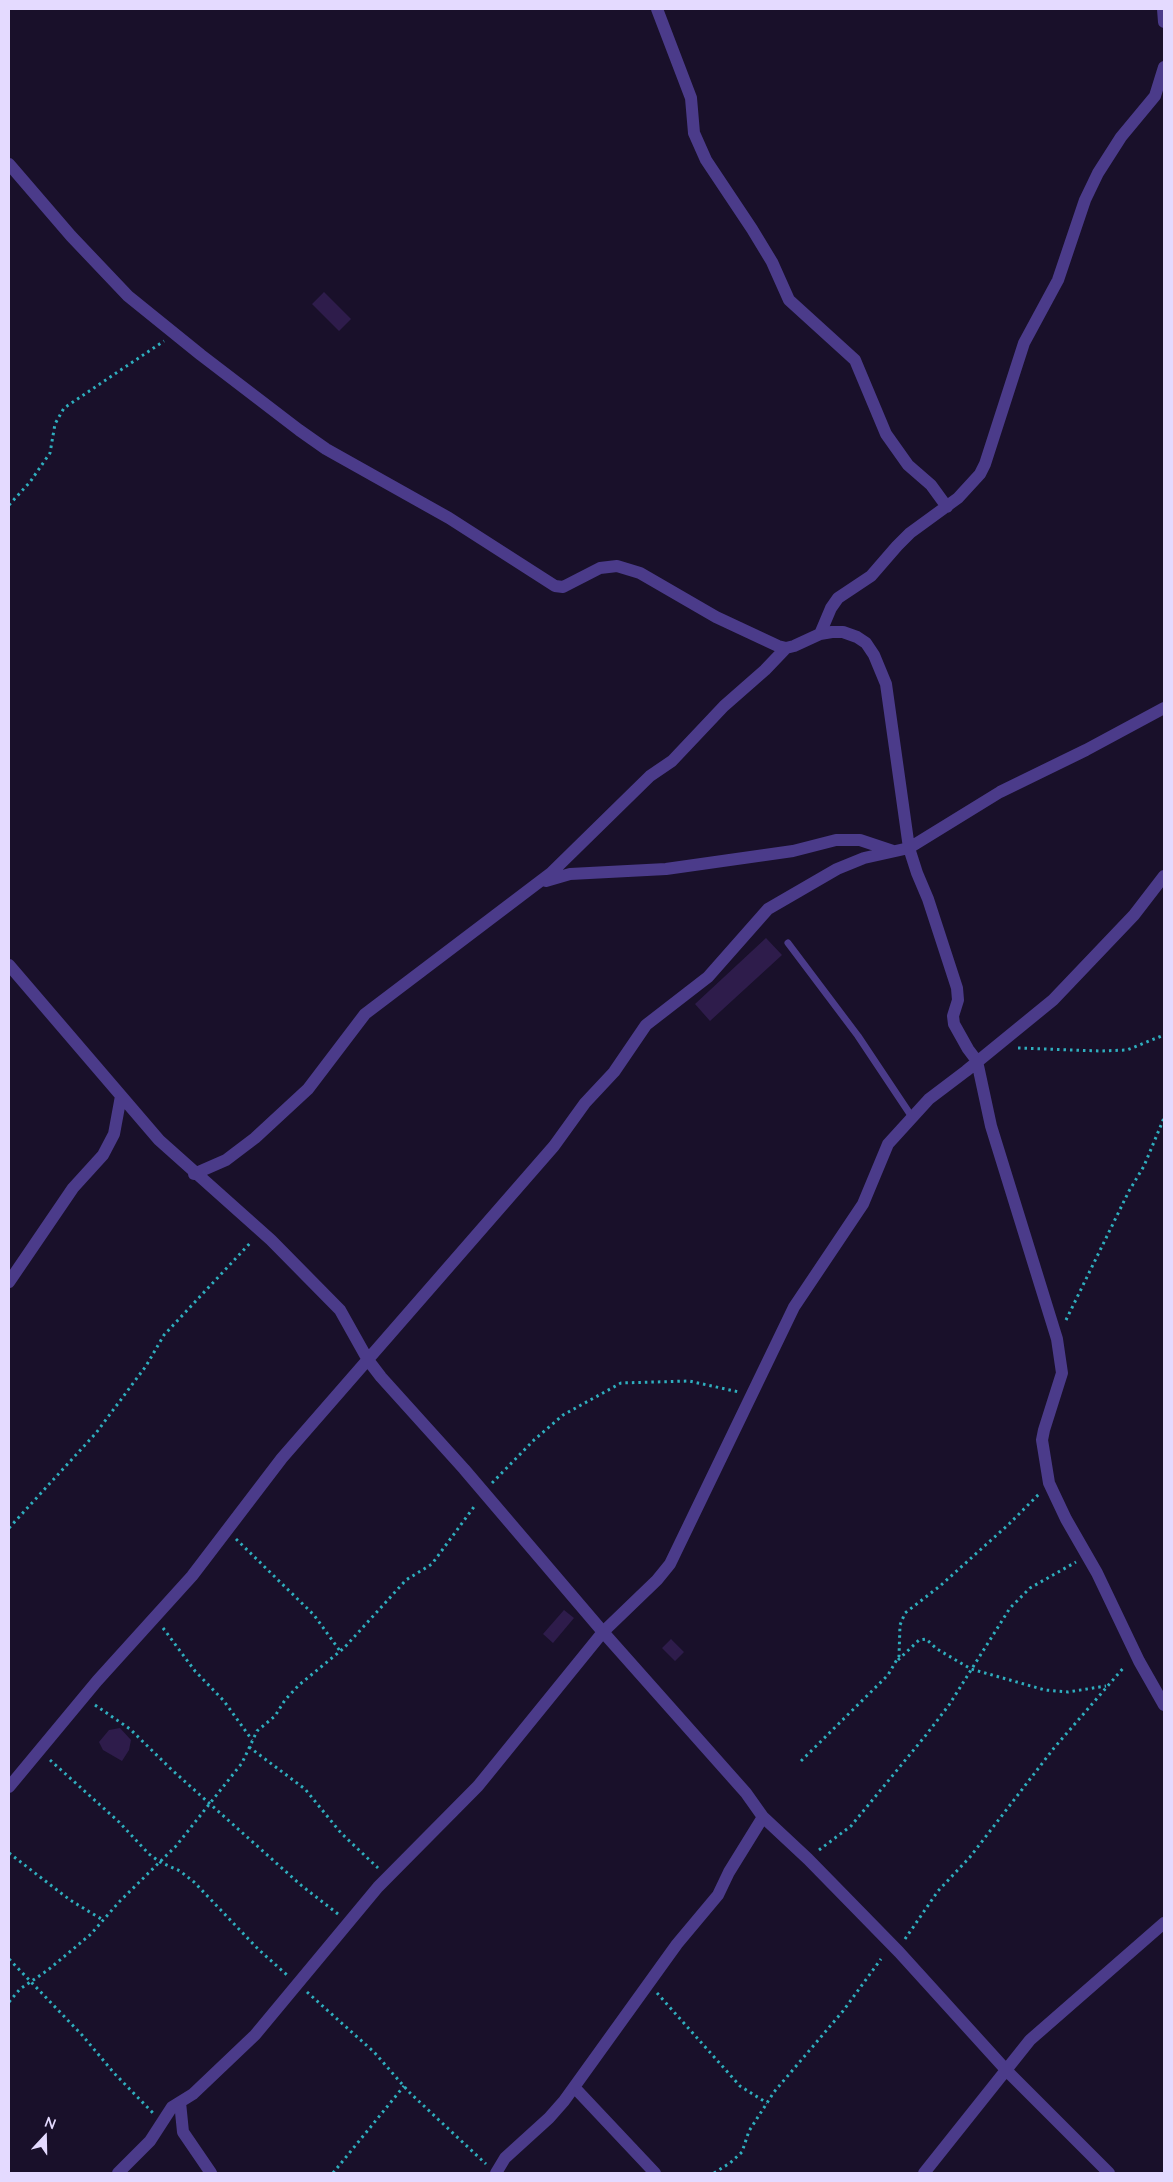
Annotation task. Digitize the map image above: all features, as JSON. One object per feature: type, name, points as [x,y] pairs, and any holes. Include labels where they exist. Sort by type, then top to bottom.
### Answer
[{"type":"street","points":[[657,9],[692,98],[694,133],[706,160],[772,262],[789,300],[855,360],[886,434],[908,465],[931,485],[947,507]]},
{"type":"street","points":[[1163,9],[1164,22]]},
{"type":"street","points":[[820,634],[831,608],[838,598],[870,576],[910,533],[947,507],[971,485],[985,464],[1024,343],[1058,280],[1085,200],[1098,173],[1121,136],[1155,96],[1164,68]]},
{"type":"street","points":[[9,164],[71,236],[128,296],[326,449],[449,518],[555,586],[564,587],[600,568],[617,566],[640,573],[716,617],[786,648]]},
{"type":"street","points":[[194,1174],[226,1160],[255,1138],[308,1089],[365,1014],[559,866],[650,776],[672,761],[724,706],[765,670],[786,648],[820,634],[843,632],[857,637],[866,643],[874,654],[886,684],[909,848],[957,988],[958,1000],[953,1016],[954,1024],[977,1062],[991,1126],[1057,1339],[1062,1374],[1042,1440],[1049,1483],[1088,1556],[1136,1655],[1164,1705]]},
{"type":"street","points":[[9,1787],[84,1697],[192,1576],[282,1458],[554,1146],[585,1103],[614,1072],[646,1025],[708,977],[768,909],[837,869],[864,858],[909,848],[1000,792],[1086,750],[1164,708]]},
{"type":"street","points":[[535,886],[570,874],[666,868],[793,851],[836,840],[860,840],[895,852]]},
{"type":"street","points":[[118,2173],[150,2140],[172,2107],[200,2088],[255,2035],[388,1878],[478,1786],[603,1632],[657,1580],[670,1564],[794,1307],[863,1204],[888,1144],[929,1098],[977,1062],[1052,1000],[1134,915],[1164,876]]},
{"type":"street","points":[[9,965],[120,1096],[160,1140],[194,1174],[261,1231],[340,1310],[368,1360],[381,1377],[484,1492],[603,1632],[746,1793],[763,1817],[808,1859],[899,1952],[1007,2071],[1108,2173]]},
{"type":"street","points":[[9,1282],[74,1188],[103,1155],[114,1134],[120,1096]]},
{"type":"street","points":[[492,2170],[549,2118],[574,2087],[677,1944],[718,1895],[729,1872],[763,1817]]},
{"type":"street","points":[[924,2173],[1030,2040],[1164,1923]]},
{"type":"street","points":[[574,2087],[655,2173]]},
{"type":"street","points":[[180,2102],[183,2132],[210,2173]]},
{"type":"lane","points":[[788,943],[858,1036],[912,1117]]},
{"type":"path","points":[[9,505],[30,482],[50,453],[55,424],[64,408],[175,334]]},
{"type":"path","points":[[995,1047],[1100,1052],[1127,1050],[1164,1035]]},
{"type":"path","points":[[1057,1339],[1129,1191],[1144,1166],[1164,1118]]},
{"type":"path","points":[[9,1528],[96,1433],[146,1366],[164,1335],[261,1231]]},
{"type":"path","points":[[9,2002],[20,1989],[68,1954],[176,1846],[242,1763],[258,1731],[275,1716],[285,1700],[299,1685],[340,1651],[406,1580],[432,1564],[484,1492],[534,1440],[563,1415],[621,1383],[688,1381],[714,1385],[751,1395]]},
{"type":"path","points":[[898,1660],[900,1652],[900,1625],[905,1613],[940,1586],[1049,1483]]},
{"type":"path","points":[[227,1530],[314,1615],[340,1651]]},
{"type":"path","points":[[808,1859],[850,1826],[949,1705],[1010,1608],[1030,1588],[1088,1556]]},
{"type":"path","points":[[156,1617],[194,1671],[224,1701],[252,1740]]},
{"type":"path","points":[[801,1761],[888,1674],[898,1660],[919,1640],[926,1639],[937,1649],[971,1669],[1045,1690],[1068,1692],[1106,1686]]},
{"type":"path","points":[[899,1952],[902,1943],[938,1891],[970,1857],[1054,1748],[1106,1686],[1136,1655]]},
{"type":"path","points":[[84,1697],[130,1729],[302,1886],[350,1923]]},
{"type":"path","points":[[249,1747],[305,1789],[342,1833],[388,1878]]},
{"type":"path","points":[[40,1750],[160,1862],[180,1871],[194,1882],[258,1949],[374,2052],[404,2086],[492,2170]]},
{"type":"path","points":[[9,1853],[70,1900],[102,1920]]},
{"type":"path","points":[[9,1959],[32,1981],[162,2122]]},
{"type":"path","points":[[714,2173],[730,2164],[742,2152],[749,2130],[767,2103],[855,1996],[881,1959]]},
{"type":"path","points":[[648,1984],[740,2086],[767,2103]]},
{"type":"path","points":[[333,2173],[404,2086]]},
{"type":"building","points":[[324,292],[351,319],[339,331],[312,304]]},
{"type":"building","points":[[766,938],[782,955],[710,1021],[695,1004]]},
{"type":"building","points":[[564,1610],[574,1618],[553,1643],[543,1634]]},
{"type":"building","points":[[671,1639],[684,1652],[675,1661],[662,1648]]},
{"type":"building","points":[[120,1728],[131,1740],[129,1750],[122,1761],[103,1750],[99,1742],[109,1730]]}]
